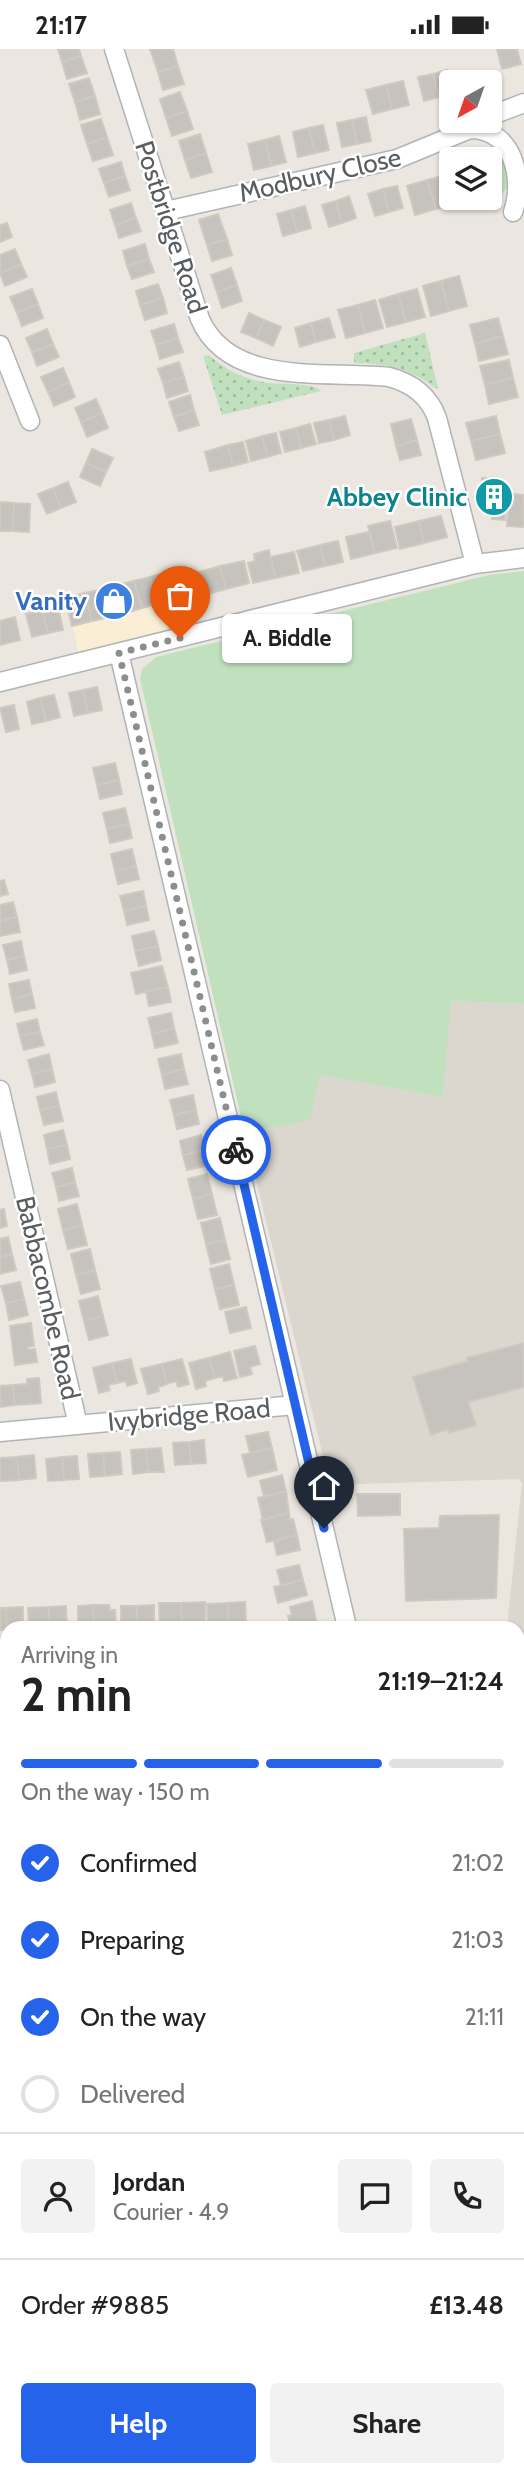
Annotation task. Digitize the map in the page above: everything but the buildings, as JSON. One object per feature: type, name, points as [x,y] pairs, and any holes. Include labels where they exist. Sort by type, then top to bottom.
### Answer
[{"type":"street","name":"Postbridge Road","points":[[114,49],[202,325],[218,345],[247,363],[279,370],[389,377],[409,385],[425,397],[437,418],[475,564]]},
{"type":"street","points":[[502,111],[524,103]]},
{"type":"street","name":"Modbury Close","points":[[166,211],[403,157],[458,133]]},
{"type":"street","name":"Modbury Close","points":[[490,133],[511,155],[518,180],[518,196],[513,212]]},
{"type":"street","points":[[0,345],[30,421]]},
{"type":"street","points":[[0,682],[475,564],[524,558]]},
{"type":"street","points":[[119,653],[346,1621]]},
{"type":"street","name":"Babbacombe Road","points":[[0,1090],[78,1425]]},
{"type":"street","name":"Ivybridge Road","points":[[0,1432],[295,1405]]},
{"type":"shaded area","points":[[192,596],[201,632],[81,662],[72,626]]},
{"type":"shaded area","points":[[450,1001],[524,1004],[524,1621],[508,1621],[522,1483],[518,1479],[330,1485],[245,1134],[311,1118],[320,1075],[443,1097]]},
{"type":"green space","points":[[502,154],[506,157],[509,184],[503,193]]},
{"type":"green space","points":[[425,333],[438,388],[397,368],[354,363],[354,353]]},
{"type":"green space","points":[[209,355],[227,369],[248,378],[269,383],[311,386],[321,391],[222,415],[203,356]]},
{"type":"green space","points":[[524,571],[524,1004],[451,1001],[443,1097],[320,1075],[311,1119],[245,1134],[140,679],[142,669],[156,657],[489,575]]},
{"type":"way so far","points":[[180,638],[119,653],[236,1150]]},
{"type":"place","name":"Abbey Clinic","points":[[494,497]]},
{"type":"place","name":"Vanity","points":[[114,601]]},
{"type":"place","name":"A. Biddle","points":[[180,638]]},
{"type":"route","points":[[236,1150],[324,1528]]}]
